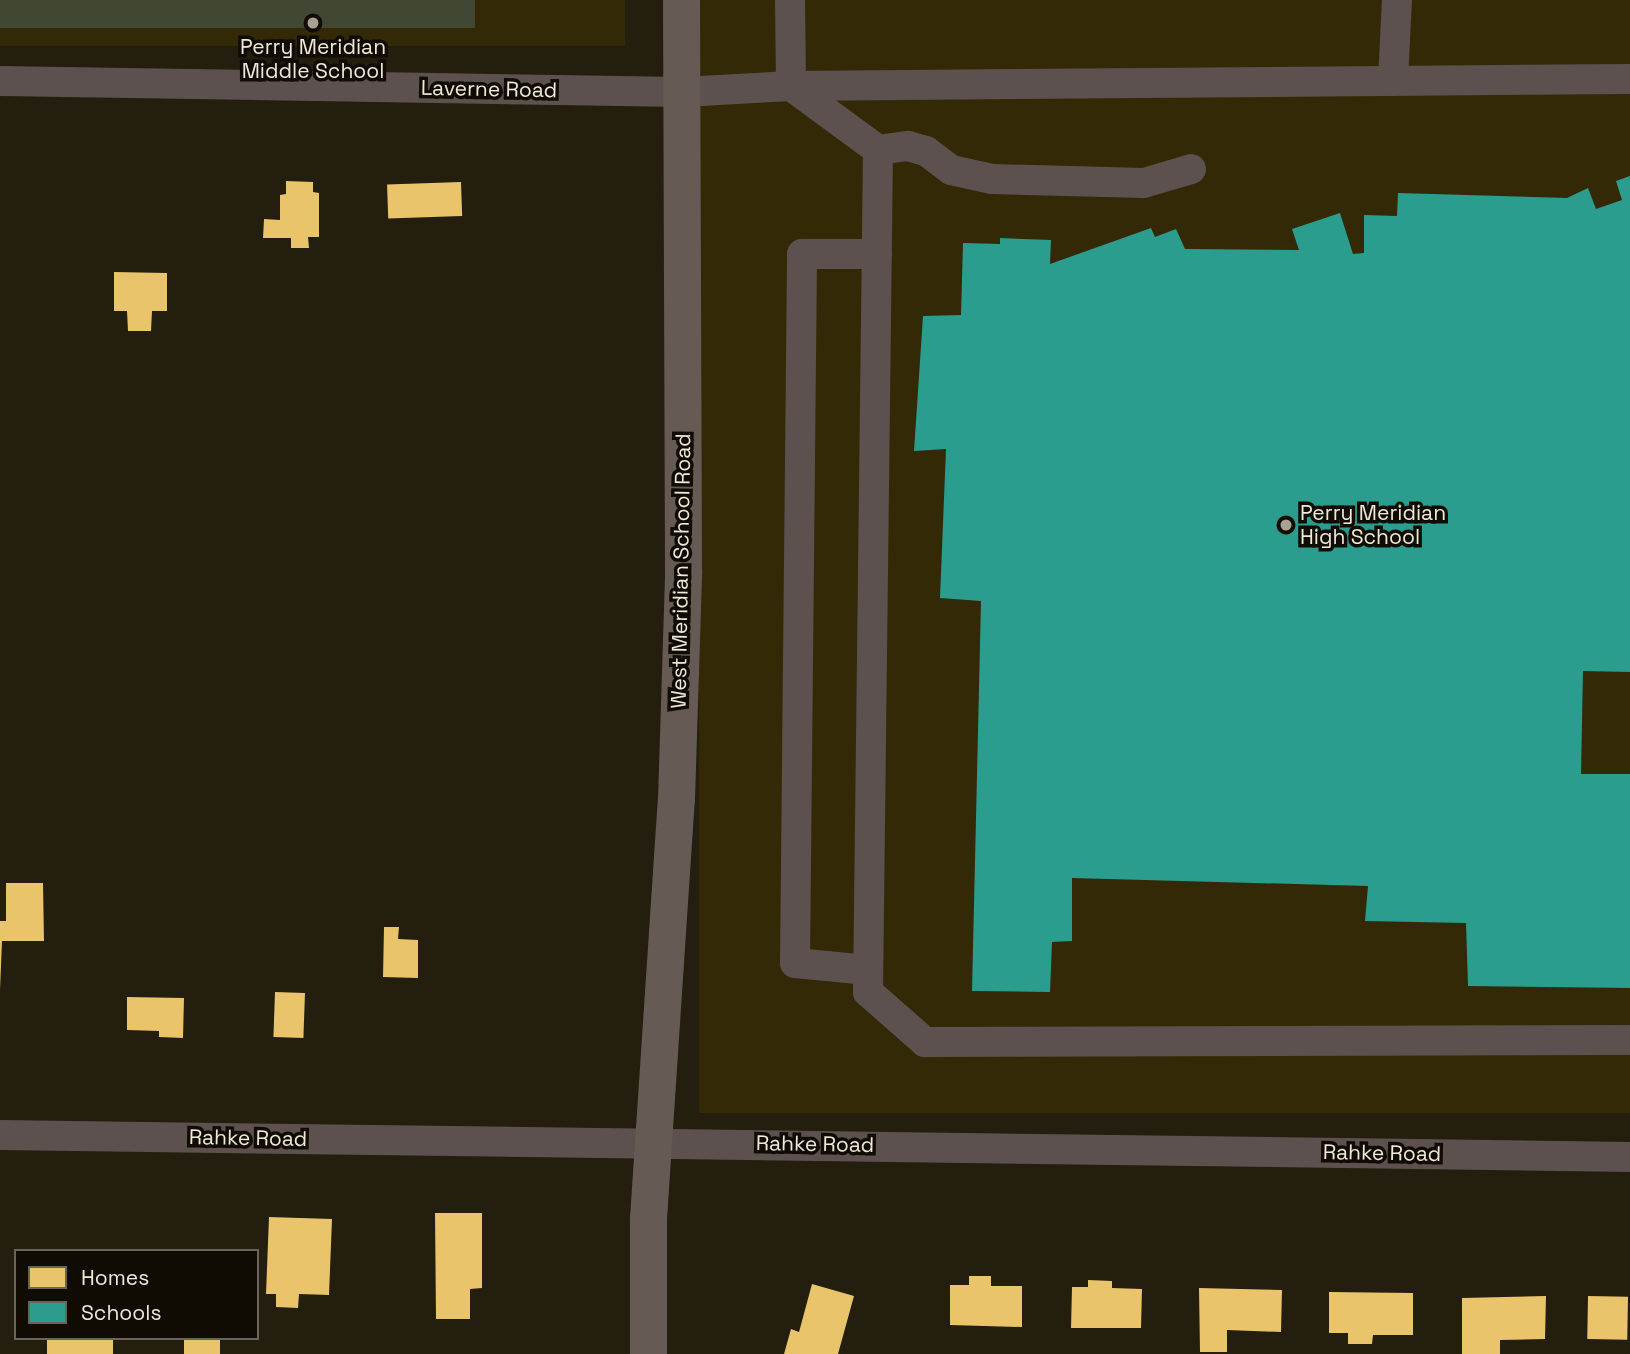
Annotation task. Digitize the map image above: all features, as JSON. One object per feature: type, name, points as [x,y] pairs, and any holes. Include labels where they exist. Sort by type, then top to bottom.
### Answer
[{"type":"main road","name":"West Meridian School Road","points":[[648,1354],[652,1141],[679,723],[683,92],[681,0]]},
{"type":"street","points":[[790,0],[791,86],[878,150],[908,146],[926,150],[951,170],[992,178],[1144,183],[1191,169]]},
{"type":"street","points":[[1392,81],[1397,0]]},
{"type":"street","name":"Laverne Road","points":[[0,81],[683,92],[791,86],[1630,79]]},
{"type":"street","points":[[878,150],[868,992],[925,1042],[1630,1040]]},
{"type":"street","points":[[868,970],[795,963],[802,254],[877,254]]},
{"type":"street","name":"Rahke Road","points":[[0,1135],[652,1141],[1630,1157]]},
{"type":"shaded area","name":"Perry Meridian Middle School","points":[[0,0],[625,0],[625,46],[0,46]]},
{"type":"shaded area","name":"Perry Meridian High School","points":[[699,0],[1630,0],[1630,1113],[699,1113]]},
{"type":"green space","points":[[0,0],[475,0],[475,28],[0,28]]},
{"type":"building: Homes","points":[[286,181],[313,182],[313,192],[319,193],[319,237],[308,237],[309,248],[291,248],[291,238],[263,238],[264,219],[280,220],[280,195],[286,194]]},
{"type":"building: Homes","points":[[461,182],[462,216],[388,219],[387,185]]},
{"type":"building: Homes","points":[[114,272],[167,273],[167,311],[152,311],[151,331],[128,331],[127,311],[114,311]]},
{"type":"building: Homes","points":[[6,883],[43,883],[44,941],[2,941],[0,990],[0,921],[6,921]]},
{"type":"building: Homes","points":[[384,927],[399,927],[398,939],[418,940],[418,978],[383,977]]},
{"type":"building: Homes","points":[[275,992],[305,993],[303,1038],[273,1037]]},
{"type":"building: Homes","points":[[127,997],[184,998],[183,1038],[159,1037],[159,1031],[127,1030]]},
{"type":"building: Homes","points":[[435,1213],[482,1213],[482,1288],[470,1289],[470,1319],[436,1319]]},
{"type":"building: Homes","points":[[269,1217],[332,1219],[329,1295],[299,1294],[298,1308],[276,1307],[276,1294],[266,1294]]},
{"type":"building: Homes","points":[[969,1276],[991,1276],[991,1286],[1022,1286],[1022,1327],[950,1325],[950,1285],[969,1285]]},
{"type":"building: Homes","points":[[1088,1280],[1112,1281],[1112,1288],[1142,1289],[1141,1328],[1071,1328],[1072,1287],[1088,1287]]},
{"type":"building: Homes","points":[[812,1284],[854,1296],[838,1354],[784,1354],[791,1329],[799,1332]]},
{"type":"building: Homes","points":[[1199,1288],[1282,1290],[1281,1332],[1227,1330],[1227,1352],[1200,1352]]},
{"type":"building: Homes","points":[[1329,1292],[1413,1293],[1413,1335],[1373,1335],[1372,1344],[1348,1344],[1348,1333],[1329,1333]]},
{"type":"building: Homes","points":[[1546,1296],[1545,1339],[1500,1340],[1500,1354],[1462,1354],[1462,1298]]},
{"type":"building: Homes","points":[[1588,1296],[1628,1297],[1627,1340],[1587,1339]]},
{"type":"building: Homes","points":[[47,1340],[113,1340],[113,1354],[47,1354]]},
{"type":"building: Homes","points":[[184,1340],[220,1340],[220,1354],[184,1354]]},
{"type":"building: Schools","name":"Perry Meridian High School","points":[[1630,176],[1630,672],[1583,671],[1581,774],[1630,774],[1630,988],[1468,986],[1466,923],[1365,921],[1368,886],[1072,878],[1072,941],[1052,942],[1050,992],[972,991],[981,601],[940,598],[946,449],[914,451],[923,316],[961,315],[963,243],[1000,244],[1000,238],[1051,240],[1050,264],[1151,228],[1155,237],[1176,229],[1185,249],[1299,250],[1292,229],[1340,213],[1353,254],[1364,253],[1364,215],[1397,216],[1398,193],[1567,198],[1588,188],[1596,209],[1622,200],[1616,181]]},
{"type":"place","name":"Perry Meridian Middle School","points":[[313,23]]},
{"type":"place","name":"Perry Meridian High School","points":[[1286,525]]}]
